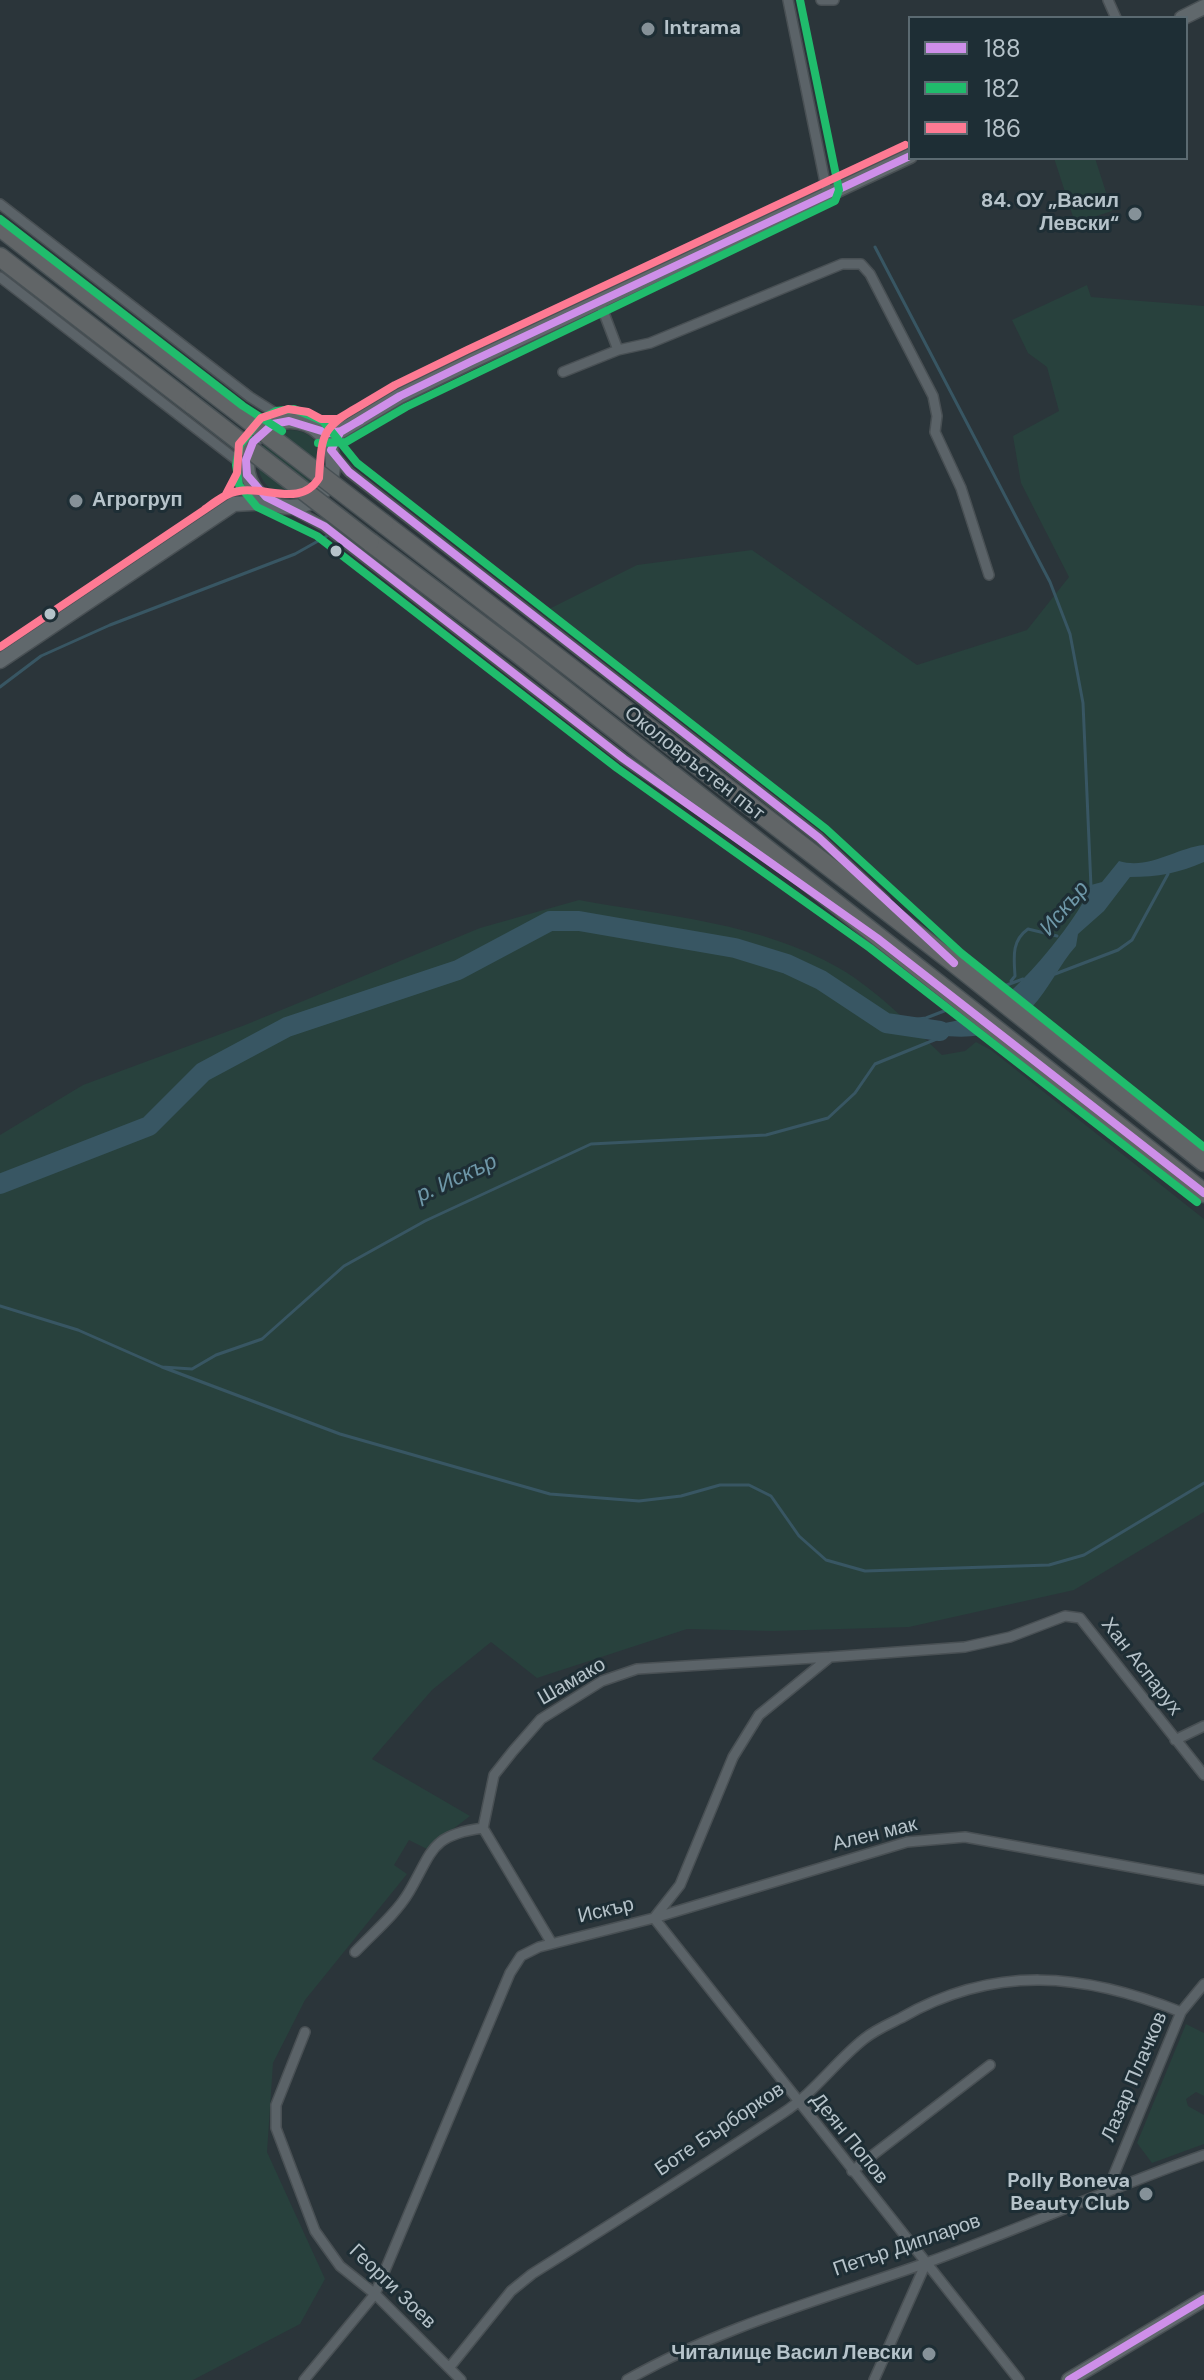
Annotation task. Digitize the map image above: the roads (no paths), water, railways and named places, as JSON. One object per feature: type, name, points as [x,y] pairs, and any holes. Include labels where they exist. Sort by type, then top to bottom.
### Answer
[{"type":"highway","name":"Околовръстен път","points":[[0,226],[953,962],[1204,1162]]},
{"type":"highway","name":"Околовръстен път","points":[[2,263],[515,651],[1204,1193]]},
{"type":"street","points":[[788,0],[827,192]]},
{"type":"street","points":[[1186,16],[1204,7]]},
{"type":"street","points":[[318,431],[341,431],[400,396],[827,192],[908,157]]},
{"type":"street","points":[[0,204],[250,397],[288,421],[304,423],[318,431],[349,472],[819,838],[953,962]]},
{"type":"street","points":[[2,263],[248,472],[259,493],[270,502]]},
{"type":"street","points":[[563,372],[618,350],[650,343],[842,264],[861,264],[870,274],[933,396],[937,416],[935,432],[961,488],[989,575]]},
{"type":"street","points":[[599,300],[618,350]]},
{"type":"street","points":[[234,504],[248,472],[256,438],[267,428],[288,421]]},
{"type":"street","points":[[289,507],[307,503],[323,492],[331,477],[331,452],[341,431]]},
{"type":"street","points":[[0,661],[234,504],[270,502],[289,507],[324,526],[624,759],[877,938]]},
{"type":"street","name":"Хан Аспарух","points":[[830,1657],[965,1647],[1010,1637],[1065,1616],[1080,1618],[1204,1775]]},
{"type":"street","name":"Шамако","points":[[483,1828],[494,1775],[513,1751],[541,1719],[602,1681],[637,1669],[830,1657]]},
{"type":"street","name":"Искър","points":[[303,2379],[375,2294],[510,1973],[521,1956],[551,1942],[654,1918],[680,1885],[733,1757],[759,1715],[830,1657]]},
{"type":"street","points":[[1175,1740],[1204,1726]]},
{"type":"street","points":[[355,1952],[409,1892],[438,1842],[458,1832],[483,1828],[551,1942]]},
{"type":"street","name":"Ален мак","points":[[654,1918],[907,1842],[965,1837],[1204,1880]]},
{"type":"street","name":"Деян Попов","points":[[654,1918],[1019,2380]]},
{"type":"street","name":"Боте Бърборков","points":[[449,2368],[511,2291],[532,2274],[797,2102],[865,2038],[915,2009],[962,1990],[1026,1978],[1078,1981],[1136,1994],[1181,2012]]},
{"type":"street","name":"Лазар Плачков","points":[[1108,2189],[1181,2012],[1204,1984]]},
{"type":"street","name":"Георги Зоев","points":[[305,2032],[276,2105],[279,2142],[315,2231],[340,2266],[375,2294],[461,2380]]},
{"type":"street","points":[[852,2171],[990,2065]]},
{"type":"street","name":"Петър Дипларов","points":[[627,2380],[691,2346],[824,2294],[926,2263],[1108,2189],[1204,2155]]},
{"type":"street","points":[[874,2380],[926,2263]]},
{"type":"street","points":[[1069,2380],[1204,2299]]},
{"type":"water","points":[[1204,845],[1204,862],[1168,874],[1130,877],[1104,911],[1078,934],[1076,946],[1038,1000],[1006,1027],[962,1037],[915,1029],[973,1016],[995,1005],[1027,975],[1060,936],[1091,885],[1102,882],[1119,861],[1152,861]]},
{"type":"waterway","points":[[875,247],[1050,582],[1070,634],[1083,703],[1091,887]]},
{"type":"waterway","points":[[0,687],[41,656],[110,625],[295,554],[327,536]]},
{"type":"waterway","points":[[1055,974],[1118,950],[1132,940],[1168,874]]},
{"type":"waterway","name":"р. Искър","points":[[0,1184],[149,1126],[203,1072],[287,1027],[458,970],[550,921],[579,921],[735,948],[787,964],[821,980],[886,1023],[940,1031]]},
{"type":"waterway","points":[[1011,981],[1015,976],[1016,944],[1028,929],[1057,936]]},
{"type":"waterway","points":[[996,989],[1023,979]]},
{"type":"waterway","points":[[886,1023],[926,1018],[957,1006]]},
{"type":"waterway","name":"р. Искър","points":[[0,1306],[78,1330],[162,1367],[192,1369],[216,1355],[262,1339],[344,1266],[425,1221],[591,1144],[766,1135],[828,1118],[855,1093],[875,1064],[944,1036]]},
{"type":"waterway","points":[[162,1367],[340,1434],[550,1494],[639,1501],[681,1496],[720,1485],[749,1485],[771,1496],[799,1536],[826,1560],[865,1571],[1049,1565],[1084,1555],[1204,1483]]},
{"type":"place","name":"Intrama","points":[[648,29]]},
{"type":"place","name":"84. ОУ „Васил Левски“","points":[[1135,214]]},
{"type":"place","name":"Агрогруп","points":[[76,501]]},
{"type":"place","name":"Polly Boneva Beauty Club","points":[[1146,2194]]},
{"type":"place","name":"Читалище Васил Левски","points":[[929,2354]]}]
